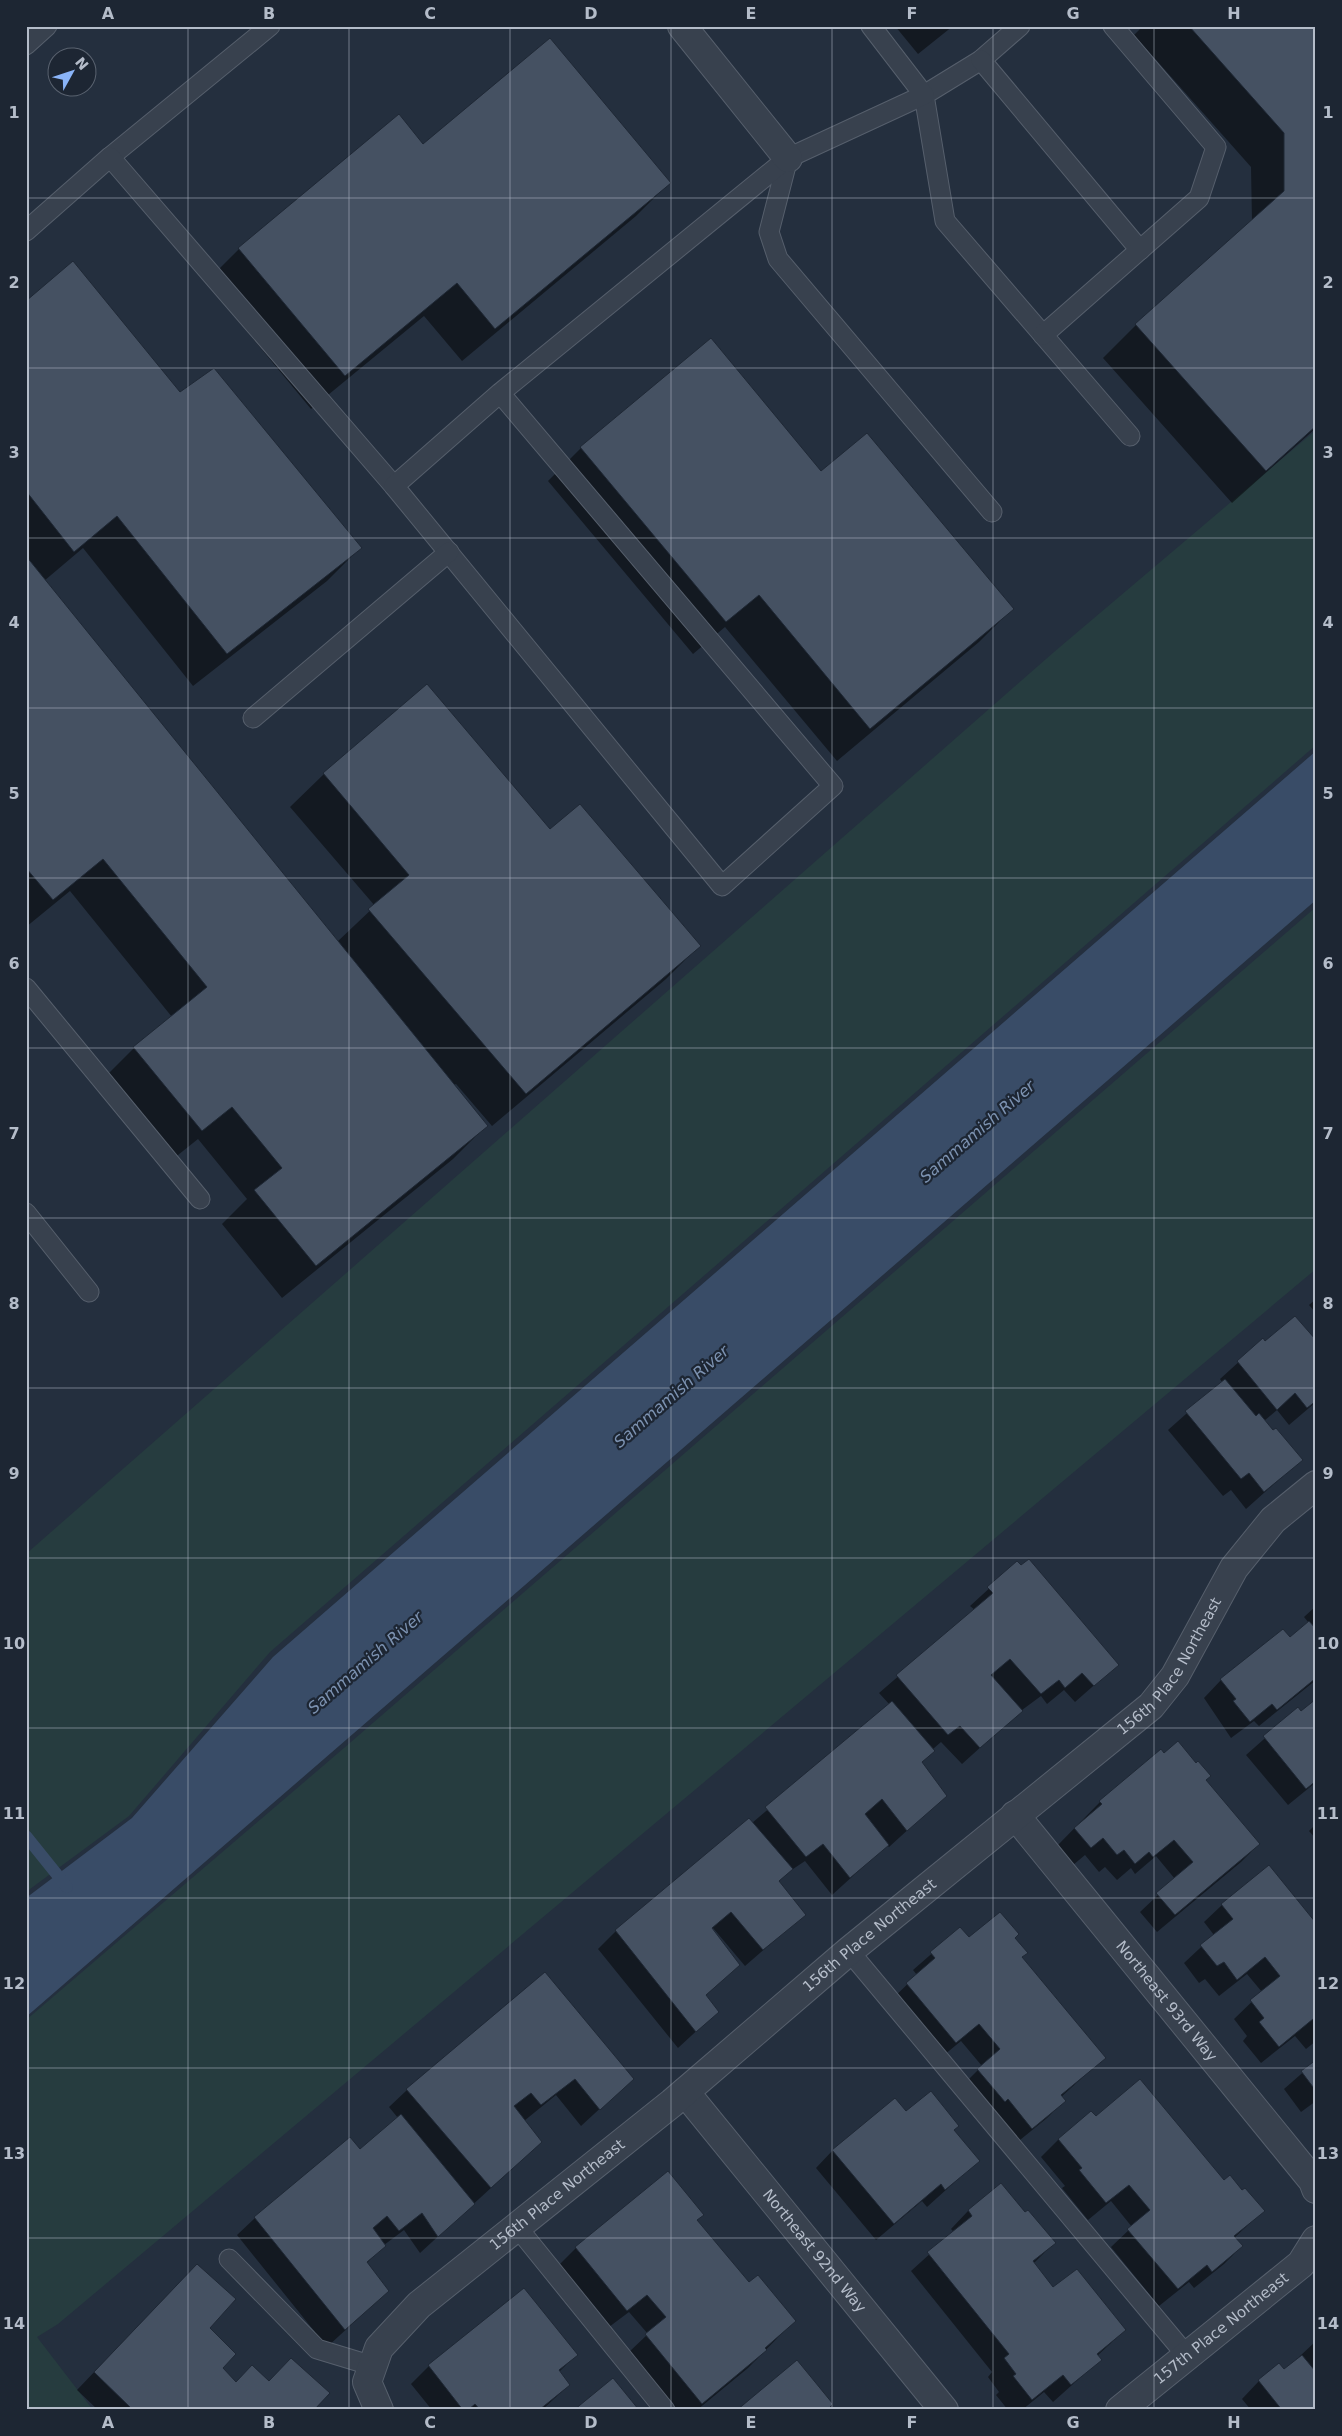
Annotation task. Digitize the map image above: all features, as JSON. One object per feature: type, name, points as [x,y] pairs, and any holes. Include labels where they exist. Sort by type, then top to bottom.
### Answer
[{"type":"street","points":[[682,26],[788,158]]},
{"type":"street","name":"156th Place Northeast","points":[[376,2357],[419,2305],[685,2092],[849,1952],[1151,1706],[1175,1676],[1234,1568],[1273,1520],[1316,1485]]},
{"type":"street","name":"Northeast 93rd Way","points":[[1015,1815],[1313,2181],[1316,2189]]},
{"type":"street","name":"Northeast 92nd Way","points":[[685,2092],[944,2410]]},
{"type":"street","name":"157th Place Northeast","points":[[1120,2410],[1301,2264],[1316,2240]]},
{"type":"street","points":[[376,2357],[367,2382],[379,2410]]},
{"type":"lane","points":[[26,45],[47,26]]},
{"type":"lane","points":[[26,231],[110,157],[270,26]]},
{"type":"lane","points":[[871,26],[924,95],[945,221],[1130,436]]},
{"type":"lane","points":[[394,486],[500,393],[788,158],[924,95],[981,60],[1020,26]]},
{"type":"lane","points":[[1043,336],[1199,198],[1216,148],[1113,26]]},
{"type":"lane","points":[[981,60],[1140,250]]},
{"type":"lane","points":[[110,157],[394,486],[722,886],[832,786],[500,393]]},
{"type":"lane","points":[[788,158],[769,232],[778,259],[992,512]]},
{"type":"lane","points":[[253,718],[449,552]]},
{"type":"lane","points":[[26,988],[200,1199]]},
{"type":"lane","points":[[26,1213],[89,1292]]},
{"type":"lane","points":[[849,1952],[1187,2356]]},
{"type":"lane","points":[[518,2227],[665,2410]]},
{"type":"lane","points":[[230,2259],[318,2349],[376,2357]]},
{"type":"green space","points":[[1316,430],[1316,745],[270,1652],[129,1816],[26,1892],[26,1554],[1054,652]]},
{"type":"green space","points":[[1316,907],[1316,1269],[58,2324],[37,2337],[93,2410],[26,2410],[26,2020],[344,1748]]},
{"type":"water","name":"Sammamish River","points":[[1316,751],[1316,900],[26,2017],[26,1898],[132,1818],[273,1657]]},
{"type":"building","points":[[1189,26],[1316,26],[1316,426],[1266,471],[1135,324],[1284,191],[1284,133]]},
{"type":"building","points":[[550,38],[671,183],[495,329],[457,283],[345,376],[238,248],[399,114],[423,144]]},
{"type":"building","points":[[73,261],[180,392],[214,368],[362,548],[227,654],[117,516],[74,552],[26,491],[26,301]]},
{"type":"building","points":[[711,338],[821,471],[867,433],[1014,609],[870,729],[759,595],[726,622],[580,447]]},
{"type":"building","points":[[26,556],[488,1126],[316,1266],[254,1190],[282,1168],[232,1107],[202,1131],[133,1047],[207,987],[103,859],[53,900],[26,868]]},
{"type":"building","points":[[427,684],[550,829],[580,804],[701,946],[526,1094],[368,909],[409,875],[323,773]]},
{"type":"building","points":[[1295,1316],[1316,1340],[1316,1401],[1307,1408],[1295,1393],[1277,1410],[1237,1361],[1263,1338],[1265,1341]]},
{"type":"building","points":[[1225,1379],[1256,1416],[1259,1413],[1273,1430],[1276,1428],[1303,1460],[1264,1492],[1249,1473],[1241,1479],[1185,1411]]},
{"type":"building","points":[[1029,1559],[1119,1665],[1094,1686],[1082,1673],[1065,1688],[1059,1680],[1041,1694],[1010,1659],[991,1675],[1023,1711],[980,1748],[960,1726],[948,1735],[896,1675],[993,1593],[987,1587],[1017,1561],[1021,1565]]},
{"type":"building","points":[[1309,1621],[1316,1629],[1316,1678],[1277,1710],[1272,1704],[1250,1722],[1233,1701],[1236,1699],[1220,1679],[1283,1629],[1290,1637]]},
{"type":"building","points":[[1316,1699],[1316,1781],[1306,1789],[1263,1736],[1298,1707],[1301,1711]]},
{"type":"building","points":[[892,1701],[935,1751],[922,1762],[947,1796],[907,1831],[882,1799],[865,1814],[889,1845],[850,1878],[823,1844],[806,1857],[765,1807]]},
{"type":"building","points":[[1178,1741],[1196,1763],[1198,1761],[1211,1776],[1206,1780],[1260,1844],[1175,1915],[1156,1893],[1193,1862],[1174,1840],[1153,1857],[1149,1852],[1135,1864],[1124,1850],[1117,1855],[1103,1838],[1091,1848],[1074,1828],[1102,1804],[1099,1801],[1161,1749],[1164,1753]]},
{"type":"building","points":[[749,1818],[793,1869],[779,1881],[806,1915],[763,1950],[731,1912],[712,1928],[740,1965],[706,1995],[719,2012],[696,2032],[615,1930]]},
{"type":"building","points":[[1269,1865],[1316,1923],[1316,2022],[1313,2019],[1279,2047],[1259,2022],[1264,2018],[1250,2000],[1280,1976],[1265,1957],[1237,1980],[1224,1962],[1217,1966],[1200,1945],[1233,1919],[1221,1904]]},
{"type":"building","points":[[1000,1912],[1019,1934],[1015,1938],[1028,1953],[1022,1957],[1106,2058],[1061,2095],[1066,2101],[1032,2129],[1008,2099],[1005,2102],[977,2069],[1000,2049],[979,2024],[956,2043],[906,1983],[935,1958],[930,1952],[960,1927],[969,1937]]},
{"type":"building","points":[[545,1972],[634,2079],[600,2110],[575,2079],[541,2105],[531,2093],[514,2106],[542,2142],[491,2188],[406,2089]]},
{"type":"building","points":[[1316,2060],[1316,2091],[1301,2071]]},
{"type":"building","points":[[1140,2079],[1224,2180],[1230,2175],[1242,2190],[1245,2188],[1265,2211],[1234,2236],[1243,2246],[1212,2272],[1207,2265],[1178,2289],[1127,2229],[1150,2210],[1129,2185],[1106,2203],[1079,2170],[1082,2168],[1058,2139],[1091,2111],[1096,2116]]},
{"type":"building","points":[[931,2091],[959,2126],[954,2130],[980,2161],[945,2190],[941,2184],[894,2224],[832,2150],[895,2098],[906,2111]]},
{"type":"building","points":[[401,2114],[475,2204],[438,2237],[422,2213],[399,2231],[387,2216],[373,2228],[386,2246],[367,2262],[389,2291],[345,2330],[254,2217],[350,2137],[360,2149]]},
{"type":"building","points":[[668,2171],[704,2215],[697,2220],[749,2282],[758,2275],[796,2321],[765,2348],[767,2350],[702,2404],[645,2334],[666,2317],[647,2295],[627,2311],[575,2247]]},
{"type":"building","points":[[1001,2183],[1025,2212],[1028,2210],[1056,2243],[1033,2261],[1053,2287],[1077,2269],[1126,2330],[1097,2354],[1102,2360],[1071,2385],[1063,2375],[1032,2400],[1013,2376],[1016,2374],[1004,2358],[1009,2354],[927,2252],[972,2216],[968,2210]]},
{"type":"building","points":[[197,2264],[236,2299],[210,2328],[236,2354],[223,2368],[236,2382],[252,2365],[269,2381],[291,2358],[330,2393],[314,2410],[133,2410],[94,2372]]},
{"type":"building","points":[[524,2288],[578,2355],[559,2370],[570,2385],[539,2410],[480,2410],[475,2404],[468,2410],[463,2410],[428,2365]]},
{"type":"building","points":[[1302,2355],[1316,2372],[1316,2410],[1282,2410],[1258,2380],[1279,2363],[1284,2369]]},
{"type":"building","points":[[797,2360],[833,2404],[827,2410],[737,2410]]},
{"type":"building","points":[[613,2378],[639,2410],[574,2410]]},
{"type":"waterway","points":[[26,1836],[67,1887]]}]
